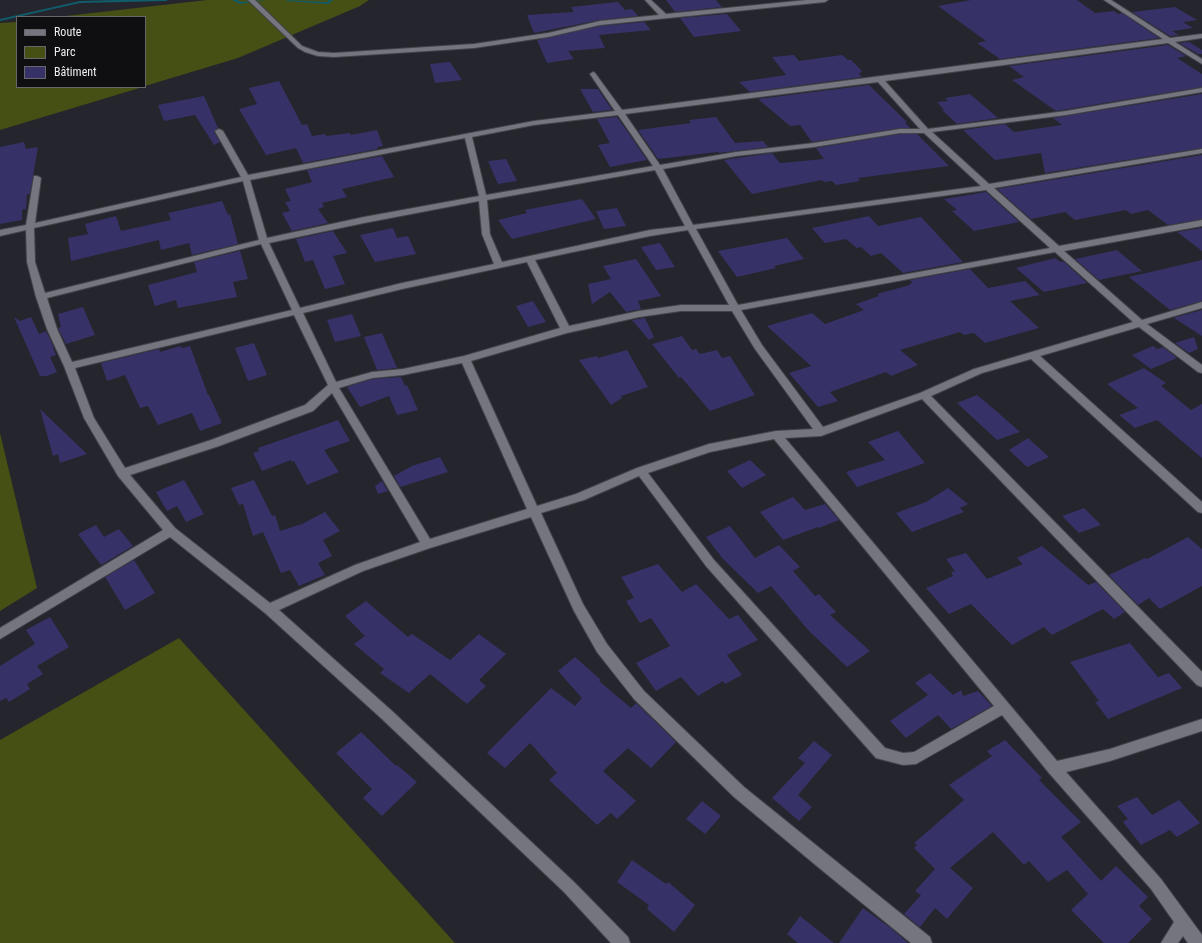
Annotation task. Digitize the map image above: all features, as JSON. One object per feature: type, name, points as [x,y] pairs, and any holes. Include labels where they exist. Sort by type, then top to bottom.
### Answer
[{"type":"street","points":[[251,0],[300,47],[318,54],[334,55],[474,46],[548,35],[600,23],[825,0]]},
{"type":"street","points":[[648,0],[665,17]]},
{"type":"street","points":[[733,0],[742,9]]},
{"type":"street","points":[[1107,0],[1202,62]]},
{"type":"street","points":[[0,233],[246,178],[534,123],[1202,36]]},
{"type":"street","points":[[593,74],[658,168],[690,228],[758,347],[821,432]]},
{"type":"street","points":[[880,79],[926,131],[1141,324],[1202,370]]},
{"type":"street","points":[[41,297],[264,241],[364,220],[483,198],[736,154],[814,145],[900,131],[926,131],[1066,112],[1202,90]]},
{"type":"street","points":[[218,131],[246,178],[264,241],[333,386],[427,544]]},
{"type":"street","points":[[468,135],[483,198],[486,234],[499,264]]},
{"type":"street","points":[[69,366],[499,264],[650,233],[988,187],[1202,151]]},
{"type":"street","points":[[37,178],[30,226],[31,262],[41,297],[52,329],[69,366],[89,418],[122,473],[171,531],[269,609],[387,715],[569,887],[622,943]]},
{"type":"street","points":[[122,473],[215,443],[309,408],[333,386],[372,375],[403,372],[465,359],[566,330],[639,314],[681,308],[735,308],[1202,223]]},
{"type":"street","points":[[530,258],[566,330]]},
{"type":"street","points":[[269,609],[359,568],[427,544],[580,497],[641,471],[709,448],[776,435],[821,432],[924,395],[978,371],[1202,305]]},
{"type":"street","points":[[1032,354],[1202,509]]},
{"type":"street","points":[[465,359],[578,607],[602,648],[639,695],[739,792],[924,943]]},
{"type":"street","points":[[924,395],[1202,681]]},
{"type":"street","points":[[776,435],[1054,768],[1156,884],[1198,943]]},
{"type":"street","points":[[641,471],[710,563],[881,753],[903,759],[916,758],[1004,707]]},
{"type":"street","points":[[0,634],[171,531]]},
{"type":"street","points":[[1054,768],[1110,755],[1202,725]]},
{"type":"street","points":[[1169,943],[1183,922]]},
{"type":"green space","points":[[207,0],[369,0],[360,6],[238,58],[146,86],[146,16],[66,16]]},
{"type":"green space","points":[[16,22],[16,88],[140,88],[0,130],[0,23]]},
{"type":"green space","points":[[0,433],[37,588],[0,611]]},
{"type":"green space","points":[[179,638],[455,943],[0,943],[0,740]]},
{"type":"building","points":[[666,0],[716,0],[722,7],[675,12]]},
{"type":"building","points":[[971,0],[1077,0],[1095,13],[1114,11],[1118,14],[1122,13],[1159,38],[1000,59],[977,43],[986,41],[938,6]]},
{"type":"building","points":[[618,2],[625,10],[632,9],[638,16],[600,20],[534,33],[527,15],[574,12],[571,7]]},
{"type":"building","points":[[1175,7],[1197,20],[1183,22],[1193,28],[1172,31],[1179,35],[1170,36],[1132,12]]},
{"type":"building","points":[[727,14],[741,31],[694,37],[680,18]]},
{"type":"building","points":[[644,22],[651,30],[599,35],[605,48],[568,51],[574,59],[547,63],[537,40],[600,26]]},
{"type":"building","points":[[1189,42],[1202,50],[1202,54],[1198,54],[1179,43]]},
{"type":"building","points":[[1168,45],[1186,56],[1177,58],[1202,74],[1202,87],[1056,111],[1012,80],[1024,77],[1009,66]]},
{"type":"building","points":[[794,55],[799,61],[842,55],[848,60],[851,60],[862,71],[859,74],[862,77],[750,92],[739,82],[786,75],[772,57]]},
{"type":"building","points":[[450,62],[462,80],[435,83],[430,64]]},
{"type":"building","points":[[279,81],[302,125],[307,124],[312,136],[350,133],[351,135],[377,130],[383,146],[377,147],[378,149],[303,163],[296,148],[266,155],[239,109],[257,104],[249,88]]},
{"type":"building","points":[[869,85],[907,122],[905,123],[910,128],[900,128],[812,142],[800,125],[790,126],[758,99]]},
{"type":"building","points":[[580,89],[598,89],[612,110],[593,112]]},
{"type":"building","points":[[970,94],[998,118],[957,124],[942,110],[944,110],[937,102],[948,101],[945,98]]},
{"type":"building","points":[[1202,94],[1202,148],[1045,173],[1041,153],[995,160],[963,130],[1005,124],[1014,132],[1062,125],[1053,118]]},
{"type":"building","points":[[204,96],[218,128],[214,132],[220,142],[214,145],[195,115],[164,121],[158,105]]},
{"type":"building","points":[[617,117],[647,160],[610,167],[598,145],[610,143],[597,119]]},
{"type":"building","points":[[716,117],[735,143],[763,141],[768,147],[658,159],[638,130],[691,123],[689,120]]},
{"type":"building","points":[[900,134],[917,134],[949,166],[858,178],[860,181],[836,185],[832,181],[824,182],[822,180],[752,194],[724,160],[772,153],[780,163],[824,159],[816,148]]},
{"type":"building","points":[[24,142],[26,149],[38,147],[30,194],[27,194],[26,209],[22,210],[22,220],[0,224],[0,147]]},
{"type":"building","points":[[1202,155],[1202,219],[1168,225],[1148,210],[1131,214],[1126,210],[1075,220],[1065,212],[1031,219],[997,189]]},
{"type":"building","points":[[382,156],[394,177],[342,189],[347,197],[322,203],[324,207],[318,209],[328,223],[292,231],[282,213],[290,211],[285,202],[291,201],[285,189],[312,182],[307,170]]},
{"type":"building","points":[[506,159],[517,181],[498,184],[488,161]]},
{"type":"building","points":[[986,192],[1019,222],[974,231],[952,211],[957,210],[944,199]]},
{"type":"building","points":[[582,199],[596,219],[512,239],[498,220],[527,213],[525,210]]},
{"type":"building","points":[[222,201],[228,215],[230,214],[238,244],[192,255],[189,243],[161,250],[159,240],[71,261],[68,238],[88,234],[85,224],[116,216],[121,231],[171,220],[168,213]]},
{"type":"building","points":[[617,208],[626,226],[604,229],[596,211]]},
{"type":"building","points":[[869,216],[878,226],[921,217],[963,262],[903,273],[881,253],[871,256],[861,247],[857,248],[846,239],[825,243],[812,228]]},
{"type":"building","points":[[393,228],[397,238],[408,236],[416,254],[375,262],[360,235]]},
{"type":"building","points":[[1202,228],[1202,251],[1177,232]]},
{"type":"building","points":[[333,231],[347,253],[333,256],[345,284],[325,289],[313,260],[305,262],[296,239]]},
{"type":"building","points":[[787,238],[804,259],[774,266],[776,268],[737,277],[718,251]]},
{"type":"building","points":[[660,243],[675,267],[656,270],[641,247]]},
{"type":"building","points":[[1117,250],[1142,271],[1099,280],[1075,259]]},
{"type":"building","points":[[240,251],[248,279],[233,282],[237,297],[178,308],[176,300],[155,306],[148,285],[197,272],[194,262]]},
{"type":"building","points":[[1055,258],[1061,262],[1063,261],[1087,283],[1044,292],[1016,268]]},
{"type":"building","points":[[636,259],[661,296],[638,301],[641,309],[626,312],[610,292],[592,304],[588,284],[611,279],[603,266]]},
{"type":"building","points":[[1202,260],[1202,301],[1170,310],[1129,277]]},
{"type":"building","points":[[970,269],[988,288],[1025,281],[1040,295],[1010,301],[1039,328],[985,343],[974,333],[964,335],[960,332],[900,350],[918,365],[891,376],[886,372],[830,392],[838,401],[818,407],[789,373],[811,366],[767,326],[812,313],[825,324],[864,310],[856,304],[879,296],[877,294],[910,285],[909,284],[913,283],[910,280]]},
{"type":"building","points":[[533,301],[546,322],[528,327],[516,306]]},
{"type":"building","points":[[83,307],[95,335],[66,344],[58,328],[61,327],[58,314]]},
{"type":"building","points":[[1202,310],[1202,336],[1174,318],[1176,317]]},
{"type":"building","points":[[352,314],[361,336],[335,342],[327,320]]},
{"type":"building","points":[[14,317],[20,321],[31,317],[39,334],[46,331],[56,355],[50,357],[57,372],[47,376],[40,376]]},
{"type":"building","points":[[645,318],[654,337],[649,340],[632,320]]},
{"type":"building","points":[[382,333],[397,368],[377,370],[364,337]]},
{"type":"building","points":[[682,336],[692,350],[696,349],[700,354],[717,350],[722,358],[730,356],[755,395],[710,411],[681,377],[679,378],[652,344]]},
{"type":"building","points":[[1194,337],[1198,349],[1189,353],[1175,343]]},
{"type":"building","points":[[254,343],[267,375],[248,381],[235,348]]},
{"type":"building","points":[[180,346],[182,348],[190,346],[208,395],[222,423],[200,431],[192,413],[158,425],[148,406],[140,408],[125,375],[107,381],[101,363],[159,349],[160,352]]},
{"type":"building","points":[[1153,346],[1157,349],[1163,347],[1177,358],[1151,369],[1132,355]]},
{"type":"building","points":[[627,350],[648,387],[621,396],[622,398],[611,405],[579,360],[597,356],[598,358]]},
{"type":"building","points":[[1144,368],[1166,383],[1161,386],[1191,410],[1202,404],[1202,458],[1157,420],[1135,428],[1119,415],[1138,408],[1107,384]]},
{"type":"building","points":[[401,377],[405,386],[407,385],[418,410],[397,415],[389,396],[360,407],[347,387],[372,379]]},
{"type":"building","points":[[977,395],[1020,432],[997,440],[957,403]]},
{"type":"building","points":[[40,409],[87,454],[60,463],[58,454],[53,456]]},
{"type":"building","points":[[338,420],[350,441],[324,450],[339,472],[307,485],[294,461],[292,462],[291,460],[262,471],[253,453],[259,451],[258,448]]},
{"type":"building","points":[[898,431],[925,463],[857,487],[846,472],[885,460],[868,442]]},
{"type":"building","points":[[1028,438],[1049,457],[1027,467],[1009,450]]},
{"type":"building","points":[[440,457],[448,472],[400,487],[394,476],[412,466]]},
{"type":"building","points":[[750,460],[766,475],[742,488],[727,471]]},
{"type":"building","points":[[184,480],[204,514],[186,522],[177,506],[167,511],[156,492]]},
{"type":"building","points":[[254,480],[272,516],[275,515],[280,531],[302,524],[325,512],[340,531],[323,540],[332,556],[318,563],[325,575],[299,586],[290,570],[281,573],[263,532],[253,536],[243,504],[239,505],[231,488]]},
{"type":"building","points":[[382,481],[388,491],[378,494],[375,486]]},
{"type":"building","points":[[948,488],[968,504],[960,508],[964,512],[912,532],[896,513],[926,502]]},
{"type":"building","points":[[793,497],[805,510],[825,504],[839,520],[783,540],[760,512]]},
{"type":"building","points":[[1084,508],[1101,525],[1079,533],[1062,516]]},
{"type":"building","points":[[96,525],[104,537],[119,529],[133,546],[101,565],[78,534]]},
{"type":"building","points":[[730,526],[755,558],[779,545],[800,567],[793,571],[815,596],[819,594],[836,612],[830,615],[870,651],[847,667],[809,631],[771,586],[758,593],[723,559],[706,537]]},
{"type":"building","points":[[1188,537],[1202,549],[1202,586],[1160,609],[1149,598],[1138,605],[1109,575],[1145,558],[1147,559]]},
{"type":"building","points":[[1042,546],[1088,585],[1096,582],[1125,612],[1114,619],[1103,609],[1052,635],[1044,627],[1012,645],[971,604],[949,614],[926,588],[953,576],[951,572],[955,571],[946,559],[966,553],[987,579],[1023,564],[1017,558]]},
{"type":"building","points":[[134,560],[155,593],[125,610],[105,577]]},
{"type":"building","points":[[658,564],[682,592],[696,584],[729,619],[738,615],[758,640],[727,655],[742,675],[725,684],[723,681],[698,696],[681,677],[656,691],[636,663],[670,646],[651,618],[640,623],[626,601],[634,598],[621,577]]},
{"type":"building","points":[[366,601],[408,637],[412,634],[450,660],[479,634],[506,654],[479,680],[486,686],[467,704],[430,674],[409,693],[380,673],[384,669],[354,644],[365,636],[345,616]]},
{"type":"building","points":[[50,617],[69,647],[37,666],[43,674],[27,684],[30,689],[9,702],[6,698],[0,701],[0,666],[35,644],[26,630]]},
{"type":"building","points":[[1130,643],[1158,677],[1169,673],[1182,688],[1108,719],[1095,702],[1099,701],[1070,662]]},
{"type":"building","points":[[575,657],[601,680],[599,681],[631,708],[636,703],[676,742],[651,768],[628,748],[603,771],[636,801],[617,819],[611,813],[597,825],[549,780],[557,773],[530,743],[505,768],[487,753],[551,688],[575,706],[582,698],[558,671]]},
{"type":"building","points":[[930,673],[953,695],[961,690],[963,696],[978,691],[992,706],[951,729],[938,715],[906,738],[890,721],[928,695],[915,683]]},
{"type":"building","points":[[361,732],[396,766],[397,765],[417,782],[382,816],[363,798],[372,789],[336,753]]},
{"type":"building","points":[[1005,740],[1042,778],[1039,780],[1081,822],[1061,837],[1101,881],[1116,866],[1148,897],[1139,906],[1152,919],[1128,943],[1104,943],[1071,910],[1088,894],[1067,870],[1048,882],[1029,861],[1024,865],[993,832],[950,868],[973,888],[947,919],[935,908],[920,927],[904,914],[921,895],[915,891],[935,869],[914,848],[917,845],[914,843],[964,800],[949,785],[992,756],[987,751]]},
{"type":"building","points":[[814,741],[832,755],[798,795],[812,807],[799,821],[772,798],[805,763],[798,758]]},
{"type":"building","points":[[1137,797],[1152,815],[1179,800],[1200,823],[1177,837],[1170,830],[1141,845],[1123,822],[1128,819],[1117,806]]},
{"type":"building","points":[[702,801],[721,816],[705,834],[686,819]]},
{"type":"building","points":[[632,860],[666,884],[668,882],[695,905],[674,932],[647,909],[649,905],[617,882]]},
{"type":"building","points":[[863,908],[892,929],[908,943],[839,943]]},
{"type":"building","points":[[800,916],[834,943],[798,943],[787,934]]},
{"type":"waterway","points":[[18,16],[80,2],[166,0]]},
{"type":"waterway","points":[[234,0],[240,3],[264,0]]},
{"type":"waterway","points":[[288,0],[328,3],[331,0]]},
{"type":"waterway","points":[[0,20],[16,16]]}]
